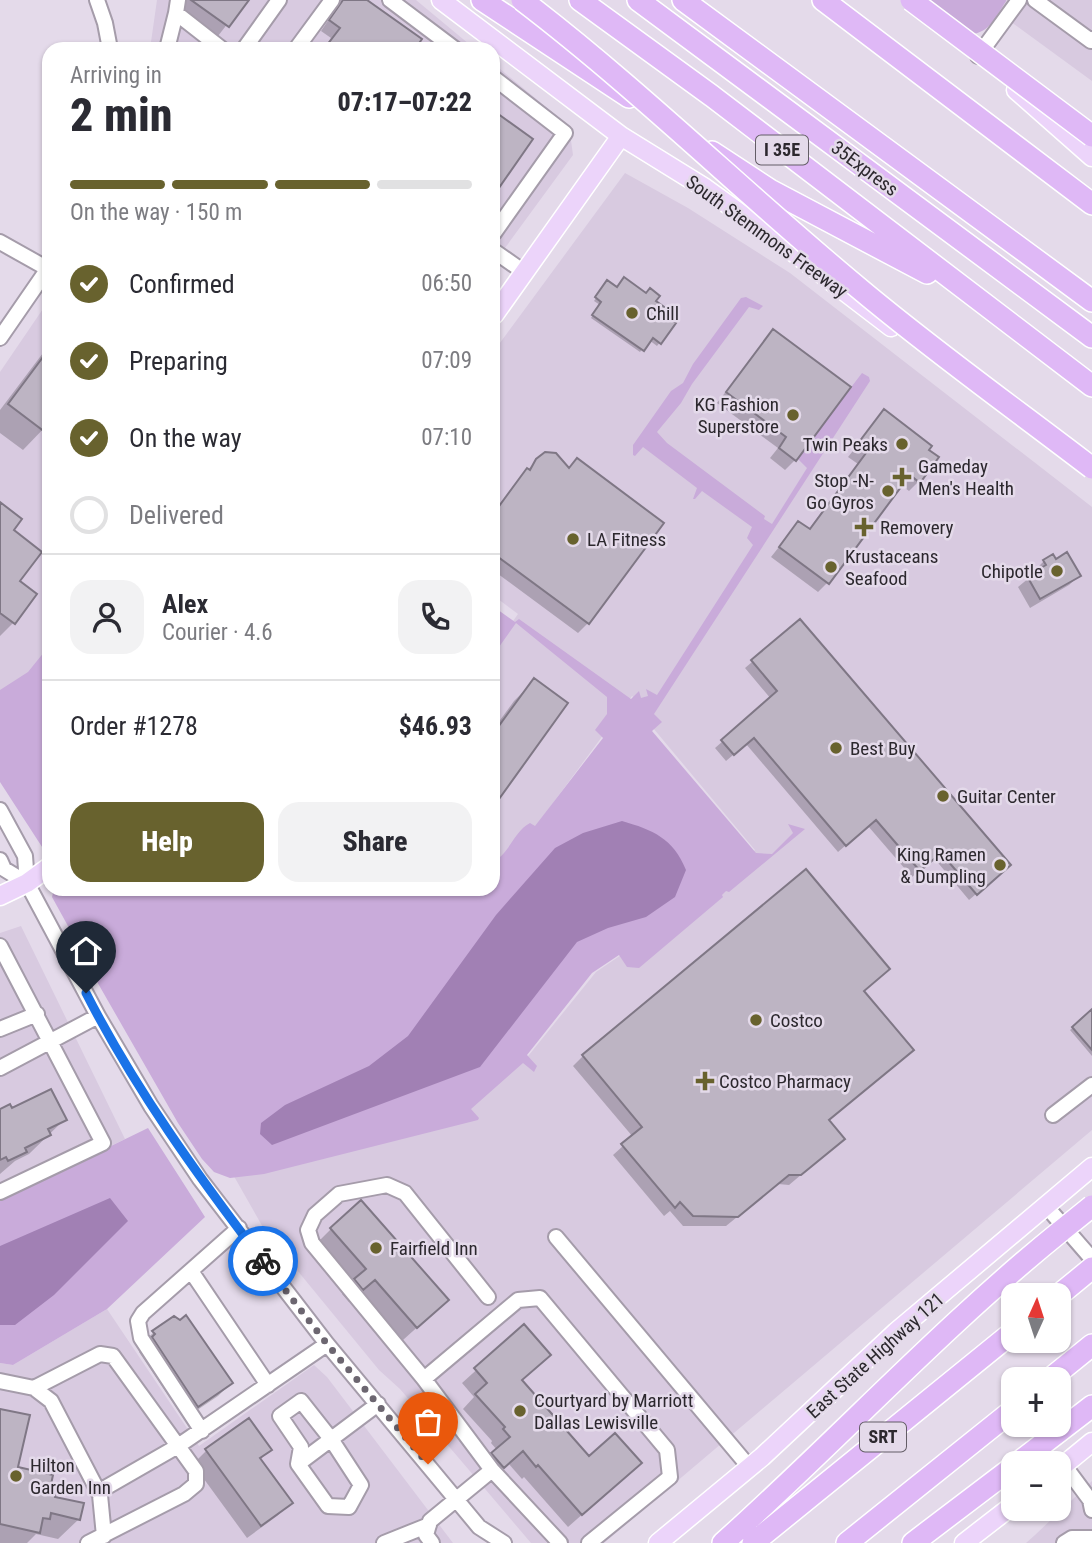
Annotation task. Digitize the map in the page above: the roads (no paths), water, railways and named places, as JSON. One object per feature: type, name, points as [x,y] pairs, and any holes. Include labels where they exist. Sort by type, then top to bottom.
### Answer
[{"type":"highway","points":[[482,0],[770,190],[982,302]]},
{"type":"highway","points":[[522,0],[640,96],[861,290],[1092,468]]},
{"type":"highway","name":"I 35E","points":[[580,0],[712,96],[1092,386]]},
{"type":"highway","name":"35Express","points":[[638,0],[1092,337]]},
{"type":"highway","points":[[683,0],[1092,301]]},
{"type":"highway","points":[[823,0],[1092,204]]},
{"type":"highway","points":[[913,0],[1092,136]]},
{"type":"highway","points":[[723,1543],[926,1350],[1034,1253],[1092,1206]]},
{"type":"highway","points":[[1071,1285],[1092,1268]]},
{"type":"highway","name":"SRT","points":[[752,1543],[1001,1342]]},
{"type":"highway","points":[[1065,1367],[1092,1345]]},
{"type":"highway","points":[[1071,1374],[1092,1359]]},
{"type":"highway","points":[[1033,1451],[1092,1405]]},
{"type":"highway","points":[[847,1543],[1001,1420]]},
{"type":"highway","points":[[956,1457],[1001,1425]]},
{"type":"highway","points":[[913,1543],[1001,1475]]},
{"type":"main road","name":"South Stemmons Freeway","points":[[441,0],[484,42]]},
{"type":"main road","points":[[913,0],[1092,157]]},
{"type":"main road","name":"South Stemmons Freeway","points":[[500,54],[621,136],[705,188],[1092,474]]},
{"type":"main road","points":[[500,306],[621,136]]},
{"type":"main road","points":[[0,896],[42,872]]},
{"type":"main road","name":"East State Highway 121","points":[[658,1543],[754,1464],[896,1332],[1092,1167]]},
{"type":"main road","points":[[1071,1459],[1092,1442]]},
{"type":"main road","points":[[675,1543],[709,1514],[754,1464]]},
{"type":"main road","points":[[964,1543],[1001,1514]]},
{"type":"street","points":[[97,0],[109,42]]},
{"type":"street","points":[[249,42],[279,0]]},
{"type":"street","points":[[301,42],[332,0]]},
{"type":"street","points":[[390,0],[437,42]]},
{"type":"street","points":[[978,56],[1019,0]]},
{"type":"street","points":[[1035,0],[1091,41],[1092,39]]},
{"type":"street","points":[[169,42],[177,7],[214,42]]},
{"type":"street","points":[[500,86],[565,133],[500,225]]},
{"type":"street","points":[[0,242],[42,265]]},
{"type":"street","points":[[500,255],[524,272]]},
{"type":"street","points":[[0,338],[42,277]]},
{"type":"street","points":[[0,810],[25,856],[27,883],[98,1016],[151,1106],[200,1178],[327,1344],[480,1527],[504,1543]]},
{"type":"street","points":[[0,860],[5,869],[27,883]]},
{"type":"street","points":[[0,946],[103,1143],[0,1192]]},
{"type":"street","points":[[0,1030],[37,1014]]},
{"type":"street","points":[[0,1068],[98,1016]]},
{"type":"street","points":[[1053,1115],[1092,1084]]},
{"type":"street","points":[[488,1297],[405,1193],[387,1185],[339,1194],[315,1215],[307,1230],[312,1243],[424,1379],[492,1470],[560,1543]]},
{"type":"street","points":[[1046,1206],[1092,1259]]},
{"type":"street","points":[[202,1431],[141,1338],[138,1321],[143,1313],[239,1228]]},
{"type":"street","points":[[556,1237],[754,1464]]},
{"type":"street","points":[[191,1271],[268,1385]]},
{"type":"street","points":[[424,1379],[518,1300],[540,1298],[667,1450],[670,1477],[589,1543]]},
{"type":"street","points":[[98,1492],[202,1431],[327,1344]]},
{"type":"street","points":[[34,1388],[100,1354],[113,1356],[196,1471],[196,1484],[184,1494],[89,1543]]},
{"type":"street","points":[[0,1381],[34,1388],[51,1401],[98,1492],[104,1536]]},
{"type":"street","points":[[301,1401],[331,1439],[361,1485],[349,1507],[328,1506],[298,1464],[302,1447],[280,1416],[301,1401]]},
{"type":"street","points":[[298,1464],[378,1404]]},
{"type":"street","points":[[432,1543],[426,1535],[430,1521],[492,1470]]},
{"type":"street","points":[[1071,1478],[1090,1500],[1092,1510]]},
{"type":"street","points":[[384,1543],[429,1525]]},
{"type":"street","points":[[480,1527],[485,1543]]},
{"type":"street","points":[[1064,1543],[1072,1538],[1092,1538]]},
{"type":"place","name":"Chill","points":[[632,313]]},
{"type":"place","name":"KG Fashion Superstore","points":[[793,415]]},
{"type":"place","name":"Twin Peaks","points":[[902,444]]},
{"type":"place","name":"Gameday Men's Health","points":[[902,477]]},
{"type":"place","name":"Stop -N- Go Gyros","points":[[888,491]]},
{"type":"place","name":"Removery","points":[[864,527]]},
{"type":"place","name":"LA Fitness","points":[[573,539]]},
{"type":"place","name":"Krustaceans Seafood","points":[[831,567]]},
{"type":"place","name":"Chipotle","points":[[1057,571]]},
{"type":"place","name":"Best Buy","points":[[836,748]]},
{"type":"place","name":"Guitar Center","points":[[943,796]]},
{"type":"place","name":"King Ramen & Dumpling","points":[[1000,865]]},
{"type":"place","name":"Costco","points":[[756,1020]]},
{"type":"place","name":"Costco Pharmacy","points":[[705,1081]]},
{"type":"place","name":"Fairfield Inn","points":[[376,1248]]},
{"type":"place","name":"Courtyard by Marriott Dallas Lewisville","points":[[520,1411]]},
{"type":"place","name":"Hilton Garden Inn","points":[[16,1476]]}]
